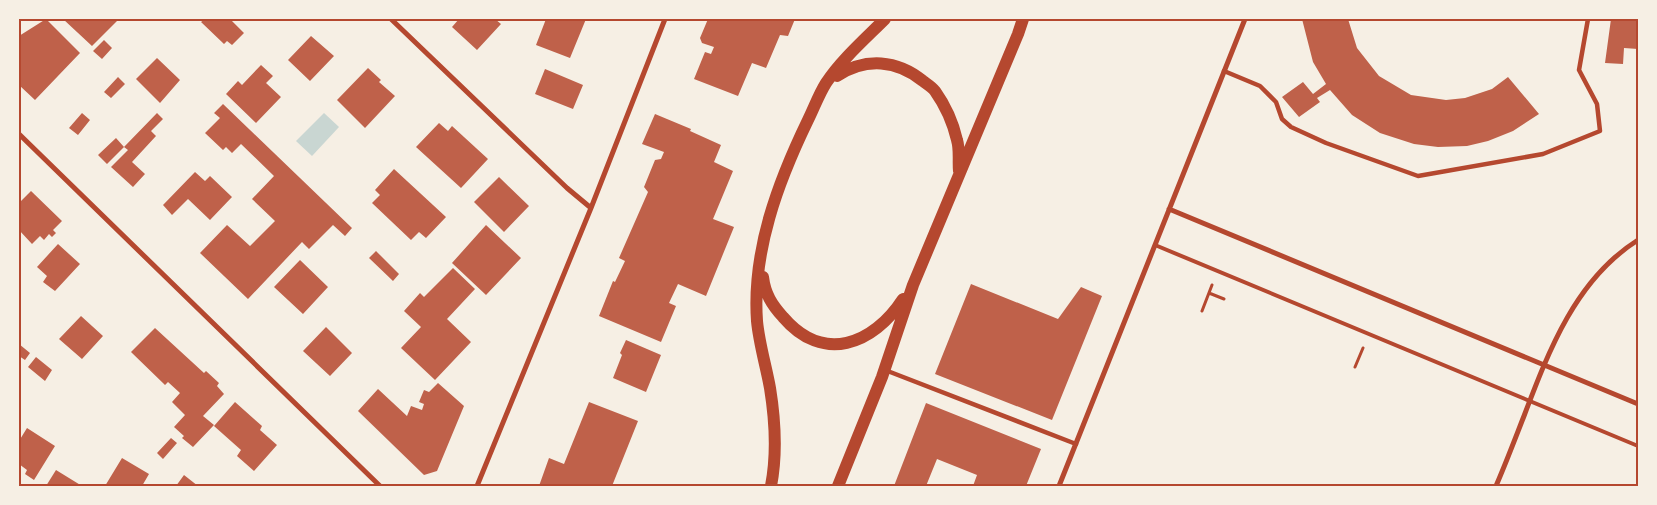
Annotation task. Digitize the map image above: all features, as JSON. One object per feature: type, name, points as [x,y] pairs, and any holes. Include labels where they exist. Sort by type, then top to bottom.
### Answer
[{"type":"main road","points":[[771,486],[774,439],[770,390],[757,322],[756,295],[760,258],[769,218],[785,172],[826,83],[857,47],[885,19]]},
{"type":"main road","points":[[838,486],[884,370],[913,285],[1023,19]]},
{"type":"main road","points":[[826,83],[848,69],[869,63],[891,64],[911,71],[934,89],[948,112],[958,141],[959,176]]},
{"type":"main road","points":[[760,258],[764,290],[774,307],[798,333],[815,342],[837,345],[856,340],[874,331],[894,314],[913,285]]},
{"type":"street","points":[[391,19],[567,188],[591,208]]},
{"type":"street","points":[[478,486],[591,208],[665,19]]},
{"type":"street","points":[[1059,486],[1245,19]]},
{"type":"street","points":[[1224,71],[1260,86],[1276,102],[1282,118],[1291,127],[1326,143],[1418,176],[1542,154],[1600,131],[1597,104],[1579,70],[1588,19]]},
{"type":"street","points":[[19,134],[380,486]]},
{"type":"street","points":[[1169,209],[1638,404]]},
{"type":"street","points":[[1496,486],[1544,364],[1575,304],[1614,259],[1638,240]]},
{"type":"street","points":[[884,370],[1076,444]]},
{"type":"lane","points":[[1154,245],[1638,446]]},
{"type":"path","points":[[1209,293],[1224,299]]},
{"type":"path","points":[[1355,353],[1360,354]]},
{"type":"shaded area","points":[[324,113],[339,127],[312,156],[296,141]]},
{"type":"building","points":[[46,19],[80,53],[35,100],[19,85],[19,36]]},
{"type":"building","points":[[63,19],[119,19],[92,46]]},
{"type":"building","points":[[205,19],[230,19],[244,33],[232,45],[227,41],[224,44],[201,22]]},
{"type":"building","points":[[459,19],[495,19],[501,24],[477,50],[452,27]]},
{"type":"building","points":[[546,19],[586,19],[570,58],[536,45]]},
{"type":"building","points":[[708,19],[795,19],[788,36],[780,35],[766,68],[752,63],[738,96],[694,79],[705,52],[711,54],[714,47],[702,43],[700,38]]},
{"type":"building","points":[[1302,19],[1348,19],[1357,48],[1379,76],[1411,95],[1446,100],[1465,98],[1492,89],[1508,77],[1539,114],[1513,131],[1488,141],[1467,146],[1438,147],[1414,144],[1380,133],[1352,115],[1330,90],[1317,98],[1320,102],[1299,117],[1282,97],[1303,82],[1313,94],[1326,84],[1313,62]]},
{"type":"building","points":[[1611,19],[1638,19],[1638,49],[1624,48],[1623,64],[1605,63]]},
{"type":"building","points":[[311,36],[334,56],[310,81],[288,60]]},
{"type":"building","points":[[104,40],[112,48],[102,59],[93,51]]},
{"type":"building","points":[[157,58],[180,80],[160,103],[136,79]]},
{"type":"building","points":[[261,65],[273,76],[266,83],[281,97],[256,123],[226,94],[238,81],[242,85]]},
{"type":"building","points":[[368,68],[381,80],[379,82],[395,96],[365,128],[337,100]]},
{"type":"building","points":[[545,69],[583,85],[573,109],[535,94]]},
{"type":"building","points":[[118,77],[125,84],[111,98],[104,92]]},
{"type":"building","points":[[223,104],[352,228],[345,236],[333,225],[309,249],[302,242],[248,299],[200,253],[227,225],[250,246],[275,221],[252,199],[274,176],[241,144],[232,153],[226,147],[223,150],[205,133],[220,118],[214,113]]},
{"type":"building","points":[[82,113],[90,120],[78,135],[69,128]]},
{"type":"building","points":[[157,113],[163,119],[151,131],[156,136],[132,162],[145,174],[133,187],[111,167],[128,150],[124,147]]},
{"type":"building","points":[[655,114],[691,129],[690,131],[721,145],[714,162],[733,171],[713,219],[734,227],[706,296],[678,284],[669,303],[676,306],[661,342],[599,316],[613,281],[615,282],[625,261],[619,258],[648,192],[644,187],[655,160],[661,159],[664,152],[642,144]]},
{"type":"building","points":[[439,123],[448,131],[452,126],[488,159],[461,188],[416,147]]},
{"type":"building","points":[[116,138],[124,147],[107,164],[98,155]]},
{"type":"building","points":[[394,169],[446,217],[426,238],[419,232],[411,240],[372,203],[380,195],[375,190]]},
{"type":"building","points":[[195,172],[205,181],[210,176],[232,197],[210,220],[188,199],[172,215],[163,205]]},
{"type":"building","points":[[499,177],[529,206],[504,232],[474,202]]},
{"type":"building","points":[[31,191],[62,221],[53,230],[56,233],[52,237],[49,234],[44,240],[40,236],[32,244],[19,230],[19,203]]},
{"type":"building","points":[[486,225],[521,258],[486,295],[452,263]]},
{"type":"building","points":[[58,244],[80,264],[55,291],[43,282],[47,276],[37,267]]},
{"type":"building","points":[[376,251],[399,274],[393,281],[369,258]]},
{"type":"building","points":[[300,260],[328,287],[303,314],[274,287]]},
{"type":"building","points":[[453,268],[475,289],[447,319],[471,342],[435,380],[401,348],[421,327],[404,311],[420,293],[424,297]]},
{"type":"building","points":[[971,284],[1058,319],[1081,287],[1102,296],[1052,420],[935,374]]},
{"type":"building","points":[[81,316],[103,336],[82,359],[59,339]]},
{"type":"building","points":[[326,327],[352,353],[330,376],[303,351]]},
{"type":"building","points":[[155,328],[204,373],[206,371],[219,383],[217,386],[224,394],[203,416],[214,425],[193,447],[182,438],[184,436],[174,427],[185,415],[172,402],[180,393],[168,382],[165,385],[131,352]]},
{"type":"building","points":[[626,340],[661,355],[646,392],[613,378]]},
{"type":"building","points":[[19,344],[30,353],[25,360],[19,356]]},
{"type":"building","points":[[36,357],[52,370],[45,381],[28,367]]},
{"type":"building","points":[[438,383],[464,406],[437,471],[424,475],[358,411],[378,389],[407,416],[411,406],[422,410],[424,404],[419,402],[424,390],[429,392]]},
{"type":"building","points":[[235,402],[262,426],[260,430],[277,445],[254,471],[237,456],[241,450],[214,426]]},
{"type":"building","points":[[589,402],[638,421],[612,486],[539,486],[549,458],[564,464]]},
{"type":"building","points":[[926,403],[1041,449],[1026,486],[973,486],[977,475],[937,459],[926,486],[894,486]]},
{"type":"building","points":[[27,428],[55,446],[34,480],[25,474],[27,470],[19,464],[19,441]]},
{"type":"building","points":[[171,438],[177,443],[163,459],[157,453]]},
{"type":"building","points":[[122,458],[149,474],[142,486],[105,486]]},
{"type":"building","points":[[56,470],[82,486],[46,486]]},
{"type":"building","points":[[184,475],[198,486],[176,486]]}]
